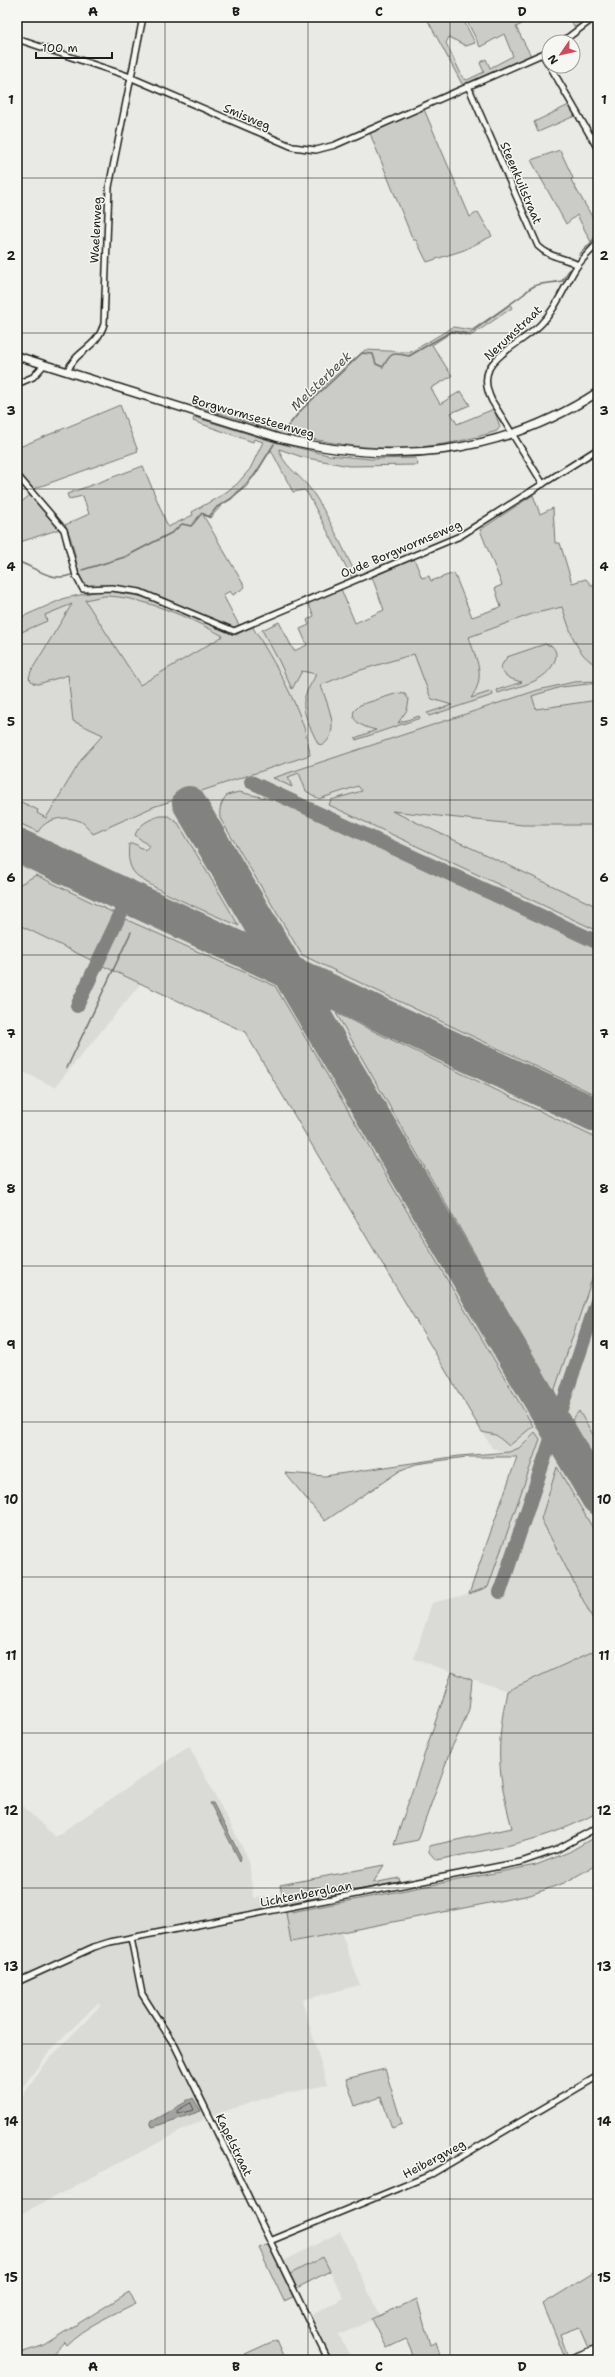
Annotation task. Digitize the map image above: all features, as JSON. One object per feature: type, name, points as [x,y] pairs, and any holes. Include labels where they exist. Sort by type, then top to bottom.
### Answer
[{"type":"main road","name":"Borgwormsesteenweg","points":[[17,356],[279,438],[341,451],[390,454],[431,452],[465,446],[513,433],[558,415],[598,392]]},
{"type":"main road","points":[[570,2360],[596,2350]]},
{"type":"street","name":"Waelenweg","points":[[67,372],[71,361],[99,338],[104,324],[108,187],[143,17]]},
{"type":"street","points":[[573,34],[595,17]]},
{"type":"street","name":"Smisweg","points":[[17,39],[130,77],[279,142],[309,151],[335,145],[468,86],[541,56]]},
{"type":"street","points":[[554,74],[598,149]]},
{"type":"street","name":"Steenkuilstraat","points":[[468,86],[538,246],[549,255],[567,259],[578,265]]},
{"type":"street","points":[[592,138],[598,132]]},
{"type":"street","name":"Nerumstraat","points":[[543,484],[488,392],[486,383],[489,369],[499,357],[524,340],[548,316],[578,265],[598,243]]},
{"type":"street","points":[[17,384],[33,377],[44,365]]},
{"type":"street","name":"Oude Borgwormseweg","points":[[17,475],[64,530],[76,576],[83,589],[112,588],[136,591],[155,597],[234,631],[460,536],[598,449]]},
{"type":"street","name":"Lichtenberglaan","points":[[17,1982],[94,1947],[130,1938],[521,1862],[556,1850],[598,1827]]},
{"type":"street","name":"Kapelstraat","points":[[130,1938],[142,1994],[175,2046],[328,2360]]},
{"type":"street","name":"Heibergweg","points":[[270,2241],[428,2176],[598,2076]]},
{"type":"street","points":[[596,2350],[598,2360]]},
{"type":"shaded area","points":[[426,17],[462,17],[475,43],[466,46],[449,37],[446,43],[463,78],[467,80],[484,72],[480,63],[486,59],[490,68],[513,56],[504,34],[480,47],[465,17],[519,17],[522,24],[516,27],[531,56],[466,84],[462,84]]},
{"type":"shaded area","points":[[569,17],[587,17],[588,19],[575,28]]},
{"type":"shaded area","points":[[571,104],[577,115],[538,132],[534,122]]},
{"type":"shaded area","points":[[423,107],[470,217],[478,212],[492,236],[464,250],[427,262],[416,240],[413,240],[369,131]]},
{"type":"shaded area","points":[[560,150],[573,178],[571,180],[598,227],[598,232],[591,242],[577,215],[566,224],[531,160]]},
{"type":"shaded area","points":[[510,304],[512,308],[470,336],[452,332],[432,345],[452,376],[431,388],[440,404],[461,391],[470,405],[451,413],[457,424],[494,409],[500,427],[497,431],[456,442],[418,447],[381,448],[345,445],[310,438],[273,429],[196,406],[197,403],[286,428],[321,388],[365,350],[411,352],[453,327],[472,330]]},
{"type":"shaded area","points":[[120,405],[138,451],[33,489],[17,471],[17,448]]},
{"type":"shaded area","points":[[194,417],[278,443],[328,455],[371,459],[416,458],[418,465],[349,466],[302,457],[279,449],[283,459],[307,485],[320,504],[357,576],[352,578],[308,494],[304,490],[293,492],[271,450],[246,487],[222,505],[210,518],[203,515],[245,587],[233,595],[230,591],[223,595],[240,627],[236,629],[228,627],[145,591],[112,586],[84,588],[69,533],[65,525],[89,514],[83,496],[69,499],[67,494],[143,466],[168,527],[193,515],[192,512],[222,495],[237,484],[250,469],[263,442],[254,439],[253,442],[193,421]]},
{"type":"shaded area","points":[[30,495],[60,529],[17,543],[17,502],[19,504]]},
{"type":"shaded area","points":[[533,495],[540,514],[553,508],[555,543],[560,543],[572,583],[586,579],[592,586],[598,582],[598,666],[590,661],[578,648],[562,607],[532,614],[469,637],[479,668],[476,690],[471,698],[492,691],[493,695],[429,716],[427,713],[452,705],[432,699],[414,654],[351,673],[321,685],[329,708],[332,725],[329,739],[323,745],[318,744],[307,721],[304,708],[306,693],[316,674],[302,671],[292,689],[262,630],[279,622],[294,651],[307,645],[300,629],[309,625],[307,620],[314,616],[308,603],[341,589],[355,623],[384,610],[372,577],[414,559],[422,578],[429,576],[431,581],[454,573],[472,617],[501,607],[495,588],[502,585],[480,530]]},
{"type":"shaded area","points":[[104,590],[149,598],[236,635],[252,626],[279,671],[295,705],[302,722],[310,755],[153,807],[93,834],[82,822],[70,818],[52,820],[46,823],[38,832],[17,822],[17,800],[38,810],[37,813],[46,818],[83,757],[103,735],[73,721],[68,675],[38,684],[33,683],[29,678],[31,671],[72,604],[45,615],[47,621],[17,634],[17,619],[65,598]],"holes":[[[104,596],[118,597],[165,609],[181,615],[223,636],[140,685],[85,600]]]},
{"type":"shaded area","points":[[119,591],[190,615],[245,638],[279,622],[294,651],[388,608],[400,641],[510,604],[564,591],[598,596],[598,1649],[507,1691],[414,1659],[432,1603],[469,1594],[518,1457],[492,1448],[245,1032],[142,982],[55,1087],[17,1069],[17,619],[80,594]]},
{"type":"shaded area","points":[[545,644],[552,646],[556,654],[551,668],[546,674],[523,686],[498,693],[497,690],[522,682],[509,678],[500,668],[507,657]]},
{"type":"shaded area","points":[[598,681],[598,683],[561,687],[532,696],[536,709],[598,700],[598,825],[523,825],[392,811],[598,907],[598,931],[329,805],[331,800],[362,791],[358,786],[319,799],[306,791],[299,773],[288,777],[292,787],[273,778],[538,690],[574,682]]},
{"type":"shaded area","points":[[398,693],[405,694],[409,700],[407,710],[398,723],[419,716],[420,718],[356,740],[355,738],[376,730],[357,722],[354,719],[354,711],[360,705]]},
{"type":"shaded area","points":[[239,792],[275,800],[598,950],[598,1096],[302,955],[220,818],[223,800],[227,795]]},
{"type":"shaded area","points":[[160,816],[168,816],[178,823],[239,926],[165,893],[140,878],[133,871],[130,865],[128,851],[129,844],[135,844],[146,851],[149,846],[135,835],[142,825],[149,820]]},
{"type":"shaded area","points":[[36,875],[114,913],[93,961],[17,924],[17,886]]},
{"type":"shaded area","points":[[125,919],[275,986],[533,1426],[509,1446],[496,1435],[482,1432],[245,1032],[101,965],[121,921]]},
{"type":"shaded area","points":[[336,1013],[598,1139],[598,1261],[554,1392]]},
{"type":"shaded area","points":[[579,1411],[598,1443],[598,1464],[572,1420]]},
{"type":"shaded area","points":[[535,1432],[540,1439],[488,1587],[469,1594],[517,1457],[466,1457],[416,1464],[401,1470],[325,1521],[285,1473],[325,1476],[459,1456],[509,1452],[519,1448]]},
{"type":"shaded area","points":[[557,1467],[598,1537],[598,1629],[541,1519]]},
{"type":"shaded area","points":[[598,1649],[598,1812],[579,1822],[540,1837],[499,1848],[436,1860],[429,1852],[429,1846],[512,1828],[503,1791],[500,1760],[501,1728],[507,1691]]},
{"type":"shaded area","points":[[452,1672],[472,1680],[469,1709],[451,1749],[418,1840],[394,1845]]},
{"type":"shaded area","points":[[189,1746],[249,1860],[253,1898],[282,1895],[292,1942],[341,1932],[360,1985],[302,2000],[327,2085],[272,2096],[213,2115],[168,2026],[146,1993],[139,1993],[171,2047],[206,2118],[17,2216],[17,2105],[43,2065],[100,2006],[99,2003],[96,2005],[50,2051],[17,2094],[17,1801],[55,1837]]},
{"type":"shaded area","points":[[598,1835],[598,1864],[564,1883],[530,1895],[291,1942],[286,1913],[536,1865],[569,1852]]},
{"type":"shaded area","points":[[384,1865],[373,1883],[399,1878],[400,1882],[284,1904],[280,1885]]},
{"type":"shaded area","points":[[385,2069],[402,2124],[392,2128],[381,2097],[355,2106],[346,2079]]},
{"type":"shaded area","points":[[340,2232],[380,2316],[339,2335],[352,2360],[332,2360],[310,2316],[344,2298],[323,2258],[290,2274],[284,2261]]},
{"type":"shaded area","points":[[266,2245],[269,2246],[293,2297],[284,2301],[259,2248]]},
{"type":"shaded area","points":[[323,2257],[330,2271],[297,2288],[290,2274]]},
{"type":"shaded area","points":[[598,2270],[598,2344],[588,2348],[579,2327],[560,2334],[568,2357],[565,2358],[543,2304]]},
{"type":"shaded area","points":[[129,2292],[136,2303],[90,2327],[73,2338],[66,2345],[64,2342],[53,2353],[44,2358],[17,2360],[17,2354],[42,2346]]},
{"type":"shaded area","points":[[417,2299],[430,2345],[436,2342],[440,2355],[428,2360],[415,2360],[406,2339],[387,2348],[372,2319]]},
{"type":"shaded area","points":[[276,2340],[285,2360],[248,2360],[245,2354]]},
{"type":"water","points":[[210,1803],[213,1803],[241,1857],[240,1861]]},
{"type":"water","points":[[193,2098],[201,2111],[153,2127],[150,2125],[150,2122]]},
{"type":"waterway","name":"Melsterbeek","points":[[579,255],[598,236]]},
{"type":"waterway","name":"Melsterbeek","points":[[284,431],[301,410],[362,353],[373,354],[376,364],[383,367],[388,358],[393,354],[409,356],[452,331],[469,334],[533,287],[562,281],[570,269]]},
{"type":"waterway","name":"Melsterbeek","points":[[82,570],[125,557],[173,532],[182,524],[191,526],[202,513],[209,517],[217,507],[231,499],[255,475],[274,444]]},
{"type":"waterway","name":"Melsterbeek","points":[[17,561],[57,577],[71,575]]},
{"type":"waterway","points":[[67,1068],[131,932]]},
{"type":"waterway","points":[[17,942],[21,933]]},
{"type":"taxiway","points":[[251,782],[598,942]]},
{"type":"taxiway","points":[[77,1006],[128,898]]},
{"type":"taxiway","points":[[500,1592],[598,1298]]},
{"type":"runway","points":[[189,803],[598,1498]]},
{"type":"runway","points":[[17,845],[598,1116]]}]
